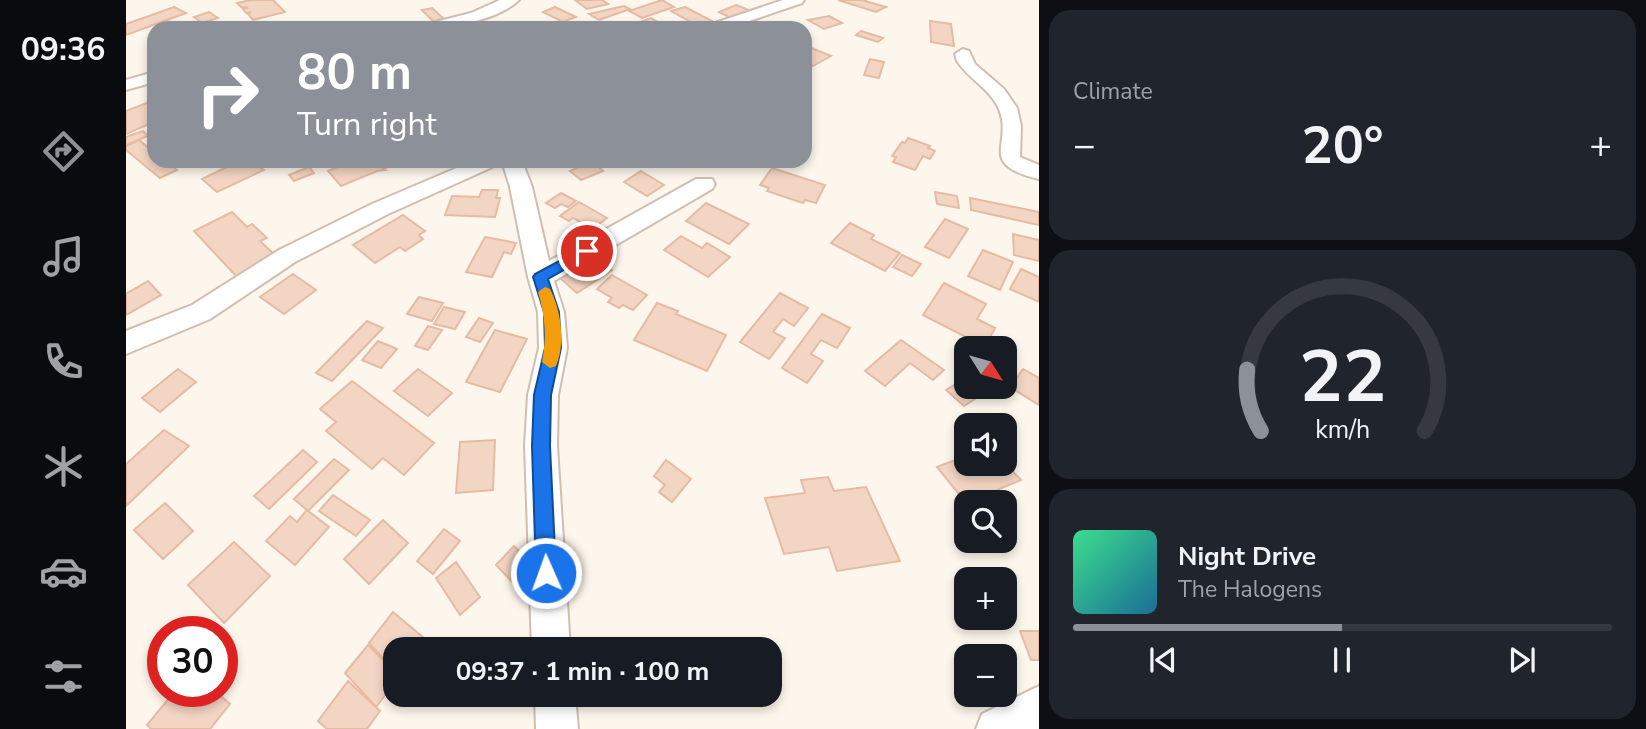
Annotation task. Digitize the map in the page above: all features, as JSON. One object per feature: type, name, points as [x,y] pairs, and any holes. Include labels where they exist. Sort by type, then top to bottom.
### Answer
[{"type":"street","points":[[466,0],[478,21]]},
{"type":"street","points":[[480,21],[512,0]]},
{"type":"street","points":[[735,21],[797,0]]},
{"type":"street","points":[[963,54],[969,67],[993,87],[1008,108],[1010,157],[1014,163],[1039,173]]},
{"type":"street","points":[[126,85],[147,79]]},
{"type":"street","points":[[126,343],[201,312],[287,256],[380,209],[473,168]]},
{"type":"street","points":[[514,168],[551,312],[553,348],[543,395],[541,446],[550,637]]},
{"type":"street","points":[[540,277],[704,184]]},
{"type":"street","points":[[998,729],[1039,706]]},
{"type":"street","points":[[556,707],[557,729]]},
{"type":"building","points":[[273,0],[285,12],[253,20],[248,14],[251,12],[246,13],[243,9],[248,8],[237,3]]},
{"type":"building","points":[[575,0],[602,0],[608,4],[587,9]]},
{"type":"building","points":[[662,0],[674,7],[642,18],[629,11]]},
{"type":"building","points":[[838,0],[867,0],[865,1],[886,7],[876,12]]},
{"type":"building","points":[[736,5],[751,11],[731,18],[719,12]]},
{"type":"building","points":[[624,6],[630,9],[599,20],[589,14]]},
{"type":"building","points":[[174,7],[186,13],[164,21],[147,21],[147,27],[126,35],[126,24]]},
{"type":"building","points":[[555,7],[576,17],[561,21],[543,12]]},
{"type":"building","points":[[685,7],[712,21],[689,21],[671,11]]},
{"type":"building","points":[[432,8],[445,20],[433,21],[422,10]]},
{"type":"building","points":[[209,12],[218,18],[199,21],[194,17]]},
{"type":"building","points":[[829,16],[842,23],[824,29],[808,20]]},
{"type":"building","points":[[930,21],[951,24],[954,46],[931,42]]},
{"type":"building","points":[[861,31],[883,38],[878,42],[856,35]]},
{"type":"building","points":[[812,48],[831,56],[813,66]]},
{"type":"building","points":[[870,59],[884,62],[879,78],[864,75]]},
{"type":"building","points":[[147,103],[147,125],[126,134],[126,111]]},
{"type":"building","points":[[143,131],[147,135],[126,145],[126,137]]},
{"type":"building","points":[[908,138],[930,146],[928,148],[935,151],[930,159],[923,156],[915,170],[893,162],[896,157],[892,156]]},
{"type":"building","points":[[139,140],[147,146],[147,167],[126,150],[126,146]]},
{"type":"building","points":[[148,168],[177,170],[160,178]]},
{"type":"building","points":[[225,168],[264,170],[217,192],[202,179]]},
{"type":"building","points":[[306,168],[314,173],[294,181],[289,175]]},
{"type":"building","points":[[335,168],[385,168],[341,186],[328,171]]},
{"type":"building","points":[[577,168],[600,168],[603,171],[581,180],[570,171]]},
{"type":"building","points":[[772,168],[825,185],[816,203],[805,200],[803,203],[767,191],[769,188],[760,185]]},
{"type":"building","points":[[641,171],[664,185],[647,196],[624,182]]},
{"type":"building","points":[[482,190],[498,190],[496,198],[500,198],[495,217],[445,215],[452,196],[479,197]]},
{"type":"building","points":[[935,192],[957,196],[959,208],[937,204]]},
{"type":"building","points":[[561,193],[576,201],[568,207],[561,204],[555,208],[546,203]]},
{"type":"building","points":[[970,198],[1039,212],[1039,225],[971,210]]},
{"type":"building","points":[[579,202],[607,218],[592,229],[573,218],[569,221],[560,216]]},
{"type":"building","points":[[706,203],[749,224],[729,244],[686,221]]},
{"type":"building","points":[[232,212],[247,227],[252,224],[267,238],[260,241],[274,254],[236,276],[194,231]]},
{"type":"building","points":[[403,215],[425,231],[419,235],[423,239],[405,251],[400,247],[375,263],[353,245]]},
{"type":"building","points":[[945,219],[968,229],[949,258],[925,247]]},
{"type":"building","points":[[850,223],[874,235],[871,239],[900,253],[885,271],[831,243]]},
{"type":"building","points":[[1013,234],[1039,240],[1039,261],[1014,255]]},
{"type":"building","points":[[681,236],[702,248],[707,243],[730,257],[708,277],[664,250]]},
{"type":"building","points":[[485,237],[516,243],[511,254],[504,252],[492,277],[466,272]]},
{"type":"building","points":[[983,250],[1013,262],[1000,290],[968,276]]},
{"type":"building","points":[[902,255],[921,264],[912,276],[893,267]]},
{"type":"building","points":[[596,257],[612,270],[577,293],[560,278]]},
{"type":"building","points":[[1021,269],[1039,277],[1039,302],[1010,289]]},
{"type":"building","points":[[293,274],[316,290],[284,314],[260,297]]},
{"type":"building","points":[[612,275],[647,295],[633,310],[623,305],[619,308],[608,302],[612,298],[597,289]]},
{"type":"building","points":[[148,281],[161,295],[126,315],[126,294]]},
{"type":"building","points":[[944,283],[986,304],[977,319],[995,328],[991,336],[964,336],[923,315]]},
{"type":"building","points":[[780,293],[808,308],[794,326],[783,319],[773,332],[785,338],[769,359],[740,342]]},
{"type":"building","points":[[419,297],[443,303],[432,321],[407,314]]},
{"type":"building","points":[[657,303],[726,335],[707,371],[634,340]]},
{"type":"building","points":[[444,307],[465,312],[455,329],[434,324]]},
{"type":"building","points":[[822,314],[850,328],[837,348],[821,340],[811,354],[823,361],[807,383],[782,368]]},
{"type":"building","points":[[479,318],[493,323],[480,342],[466,337]]},
{"type":"building","points":[[367,321],[383,328],[332,381],[316,373]]},
{"type":"building","points":[[428,326],[442,330],[428,350],[415,346]]},
{"type":"building","points":[[495,330],[527,339],[500,392],[466,382]]},
{"type":"building","points":[[901,340],[944,370],[933,380],[910,363],[885,386],[865,371]]},
{"type":"building","points":[[378,341],[397,349],[381,368],[362,360]]},
{"type":"building","points":[[178,369],[196,382],[160,412],[142,398]]},
{"type":"building","points":[[418,369],[452,393],[428,416],[394,391]]},
{"type":"building","points":[[1023,369],[1039,378],[1039,405],[1017,391],[1017,377]]},
{"type":"building","points":[[352,381],[434,443],[404,475],[383,458],[372,469],[326,431],[336,422],[320,409]]},
{"type":"building","points":[[954,385],[954,397],[946,390]]},
{"type":"building","points":[[956,399],[975,399],[964,406]]},
{"type":"building","points":[[164,430],[189,446],[126,506],[126,464]]},
{"type":"building","points":[[495,440],[493,490],[456,493],[460,442]]},
{"type":"building","points":[[303,450],[317,462],[269,509],[254,496]]},
{"type":"building","points":[[334,459],[349,470],[308,511],[294,499]]},
{"type":"building","points":[[666,460],[691,479],[672,502],[659,492],[665,485],[654,476]]},
{"type":"building","points":[[954,461],[954,476],[1017,476],[1021,480],[997,490],[956,490],[937,467]]},
{"type":"building","points":[[828,477],[834,491],[866,487],[900,561],[837,571],[829,547],[784,554],[765,498],[805,493],[801,480]]},
{"type":"building","points":[[333,495],[370,520],[356,536],[319,511]]},
{"type":"building","points":[[165,503],[193,531],[163,559],[134,530]]},
{"type":"building","points":[[307,510],[329,527],[295,565],[266,541],[290,516],[297,522]]},
{"type":"building","points":[[383,520],[408,543],[369,584],[344,559]]},
{"type":"building","points":[[444,529],[460,541],[433,574],[417,561]]},
{"type":"building","points":[[234,542],[270,576],[231,616],[217,616],[188,585]]},
{"type":"building","points":[[514,546],[535,568],[517,587],[496,565]]},
{"type":"building","points":[[456,562],[480,597],[460,615],[436,578]]},
{"type":"building","points":[[393,612],[423,637],[383,637],[383,659],[369,643]]},
{"type":"building","points":[[1020,631],[1039,631],[1039,660],[1031,660]]},
{"type":"building","points":[[368,645],[383,660],[383,698],[376,707],[345,673]]},
{"type":"building","points":[[348,681],[380,711],[367,729],[327,729],[318,721]]},
{"type":"building","points":[[162,707],[228,707],[210,729],[151,729],[147,725]]},
{"type":"slow traffic","points":[[545,292],[551,312],[553,348],[550,362]]},
{"type":"route","points":[[546,573],[541,446],[543,395],[553,348],[551,312],[540,277],[587,251]]}]
